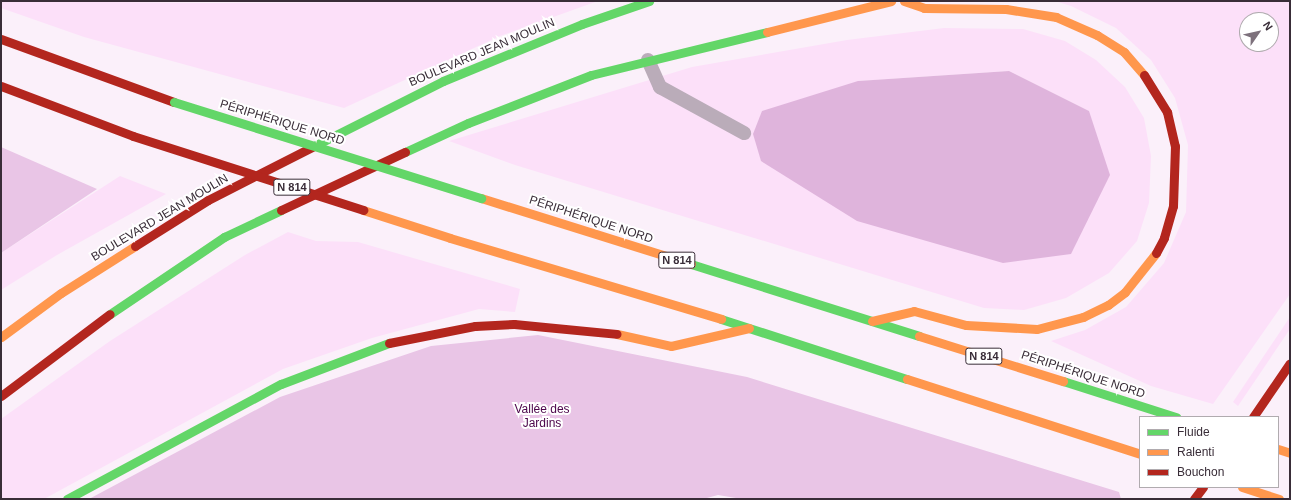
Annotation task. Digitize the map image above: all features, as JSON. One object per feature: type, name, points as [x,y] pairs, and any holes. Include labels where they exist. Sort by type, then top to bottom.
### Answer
[{"type":"main road","name":"BOULEVARD JEAN MOULIN","points":[[1,337],[61,293],[208,200],[443,81],[582,24],[649,1]]},
{"type":"main road","points":[[1,396],[85,331],[224,237],[468,124],[591,76],[712,44],[891,1]]},
{"type":"main road","points":[[872,321],[914,311],[966,325],[1037,329],[1083,316],[1108,305],[1125,292],[1153,259],[1164,238],[1173,206],[1176,175],[1176,146],[1167,112],[1143,72],[1124,52],[1097,35],[1056,17],[1006,9],[924,8],[904,1]]},
{"type":"main road","name":"PÉRIPHÉRIQUE NORD","points":[[1,39],[174,102],[1173,416]]},
{"type":"main road","name":"N 814","points":[[1,86],[133,136],[450,238],[749,328],[1139,454]]},
{"type":"main road","points":[[67,499],[281,384],[397,340],[475,326],[514,324],[629,335],[671,346],[749,328]]},
{"type":"main road","points":[[1254,416],[1290,363]]},
{"type":"main road","points":[[1279,449],[1290,452]]},
{"type":"main road","points":[[1194,499],[1202,488]]},
{"type":"main road","points":[[1245,488],[1279,499]]},
{"type":"lane","points":[[648,60],[660,87],[744,133]]},
{"type":"shaded area","points":[[1,1],[208,3],[598,1],[500,36],[344,108],[84,37],[1,8]]},
{"type":"shaded area","points":[[1055,1],[1290,1],[1290,294],[1213,404],[1151,386],[1051,341],[1085,330],[1126,307],[1164,263],[1186,212],[1188,145],[1175,98],[1151,60],[1116,28],[1071,6]]},
{"type":"shaded area","points":[[944,28],[1023,29],[1065,41],[1096,60],[1125,87],[1144,118],[1151,156],[1149,203],[1137,241],[1109,273],[1066,298],[1024,310],[984,308],[515,165],[449,141],[692,67],[847,40]],"holes":[[[1009,71],[1089,111],[858,81]]]},
{"type":"shaded area","points":[[1009,71],[1089,111],[1110,175],[1071,254],[1003,263],[857,221],[761,161],[753,134],[762,111],[858,81]]},
{"type":"shaded area","points":[[120,176],[166,194],[57,255],[1,290],[1,253]]},
{"type":"shaded area","points":[[288,232],[316,241],[358,242],[520,289],[515,312],[479,309],[372,338],[283,369],[44,499],[1,499],[1,419],[110,341],[245,255]]},
{"type":"shaded area","points":[[1290,317],[1290,329],[1238,406],[1233,402]]},
{"type":"green space","points":[[1,147],[97,189],[1,253]]},
{"type":"green space","name":"Vallée des Jardins","points":[[538,335],[747,377],[1119,492],[1121,499],[742,499],[718,495],[703,499],[89,499],[280,397],[431,346]]},
{"type":"traffic: fast","points":[[314,146],[443,81],[582,24],[649,1]]},
{"type":"traffic: fast","points":[[405,152],[468,123],[591,75],[767,32]]},
{"type":"traffic: fast","points":[[174,102],[481,198]]},
{"type":"traffic: fast","points":[[110,314],[224,237],[281,210]]},
{"type":"traffic: fast","points":[[691,264],[919,336]]},
{"type":"traffic: fast","points":[[721,319],[907,379]]},
{"type":"traffic: fast","points":[[67,499],[281,384],[389,343]]},
{"type":"traffic: fast","points":[[1063,381],[1173,416]]},
{"type":"traffic: slow","points":[[767,32],[891,1]]},
{"type":"traffic: slow","points":[[904,1],[924,8],[1006,9],[1056,17],[1097,35],[1124,52],[1144,75]]},
{"type":"traffic: slow","points":[[481,198],[691,264]]},
{"type":"traffic: slow","points":[[363,210],[450,238]]},
{"type":"traffic: slow","points":[[450,238],[721,319]]},
{"type":"traffic: slow","points":[[1,337],[61,293],[135,246]]},
{"type":"traffic: slow","points":[[872,321],[914,311],[966,325],[1037,329],[1083,317],[1108,305],[1125,292],[1156,253]]},
{"type":"traffic: slow","points":[[617,334],[671,346],[749,328]]},
{"type":"traffic: slow","points":[[919,336],[1063,381]]},
{"type":"traffic: slow","points":[[907,379],[1139,454]]},
{"type":"traffic: slow","points":[[1279,449],[1290,453]]},
{"type":"traffic: slow","points":[[1245,488],[1279,499]]},
{"type":"traffic: jam","points":[[1,39],[174,102]]},
{"type":"traffic: jam","points":[[1144,75],[1167,112],[1175,146],[1173,206],[1164,238],[1156,253]]},
{"type":"traffic: jam","points":[[1,86],[133,136]]},
{"type":"traffic: jam","points":[[133,136],[363,210]]},
{"type":"traffic: jam","points":[[135,246],[208,200],[314,146]]},
{"type":"traffic: jam","points":[[281,210],[405,152]]},
{"type":"traffic: jam","points":[[1,396],[110,314]]},
{"type":"traffic: jam","points":[[389,343],[475,326],[514,324],[617,334]]},
{"type":"traffic: jam","points":[[1254,416],[1290,363]]},
{"type":"traffic: jam","points":[[1194,499],[1202,488]]}]
